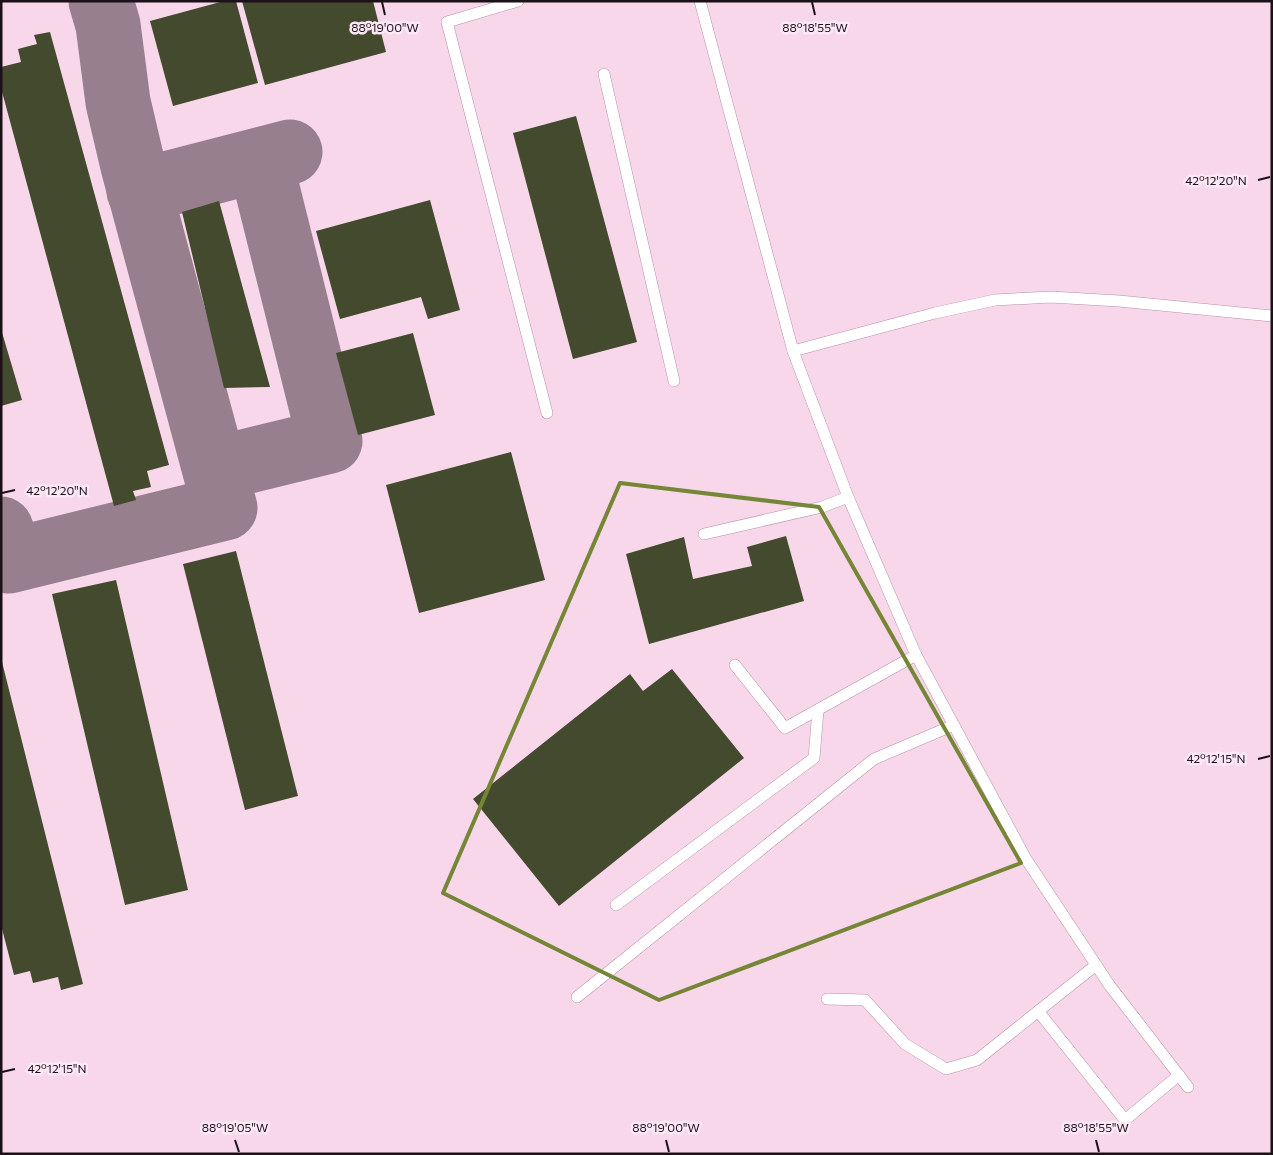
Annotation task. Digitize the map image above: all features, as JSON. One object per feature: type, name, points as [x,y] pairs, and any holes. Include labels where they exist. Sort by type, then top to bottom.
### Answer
[{"type":"lane","points":[[518,1],[447,22],[547,413]]},
{"type":"lane","points":[[700,1],[793,352],[848,497],[916,655],[1026,859],[1110,986],[1188,1087]]},
{"type":"lane","points":[[604,74],[674,381]]},
{"type":"lane","points":[[793,352],[935,313],[995,300],[1051,297],[1090,299],[1272,316]]},
{"type":"lane","points":[[704,534],[822,507],[848,497]]},
{"type":"lane","points":[[735,665],[785,728],[916,655]]},
{"type":"lane","points":[[616,904],[814,758],[818,710]]},
{"type":"lane","points":[[578,998],[874,759],[954,725]]},
{"type":"lane","points":[[827,999],[865,1000],[905,1044],[946,1069],[977,1060],[1096,965]]},
{"type":"lane","points":[[1038,1011],[1124,1120],[1179,1075]]},
{"type":"highlighted area","points":[[620,483],[819,507],[1021,863],[659,1000],[443,893]]},
{"type":"building","points":[[224,1],[236,1],[258,83],[173,106],[150,21]]},
{"type":"building","points":[[242,1],[373,1],[386,52],[265,85]]},
{"type":"building","points":[[50,32],[169,465],[147,471],[151,487],[133,491],[136,500],[114,506],[1,88],[1,67],[21,62],[18,49],[37,44],[34,35]]},
{"type":"building","points":[[576,116],[637,342],[573,359],[513,133]]},
{"type":"building","points":[[430,200],[460,310],[428,319],[421,297],[340,319],[316,231]]},
{"type":"building","points":[[219,201],[270,387],[224,388],[182,212]]},
{"type":"building","points":[[1,329],[22,400],[1,406]]},
{"type":"building","points":[[413,333],[435,415],[358,435],[336,353]]},
{"type":"building","points":[[511,452],[545,580],[419,613],[386,485]]},
{"type":"building","points":[[786,536],[804,601],[649,644],[626,554],[684,537],[693,579],[752,566],[747,547]]},
{"type":"building","points":[[236,551],[298,796],[245,810],[183,564]]},
{"type":"building","points":[[116,580],[188,890],[125,905],[52,594]]},
{"type":"building","points":[[1,658],[83,984],[61,990],[58,977],[33,983],[30,971],[14,975],[1,925]]},
{"type":"building","points":[[672,669],[744,758],[559,906],[473,799],[630,674],[643,691]]},
{"type":"taxiway","points":[[1,529],[9,561],[225,508],[133,166],[118,102],[108,25],[101,1]]},
{"type":"taxiway","points":[[139,191],[290,152]]},
{"type":"taxiway","points":[[215,469],[330,441],[260,160]]}]
